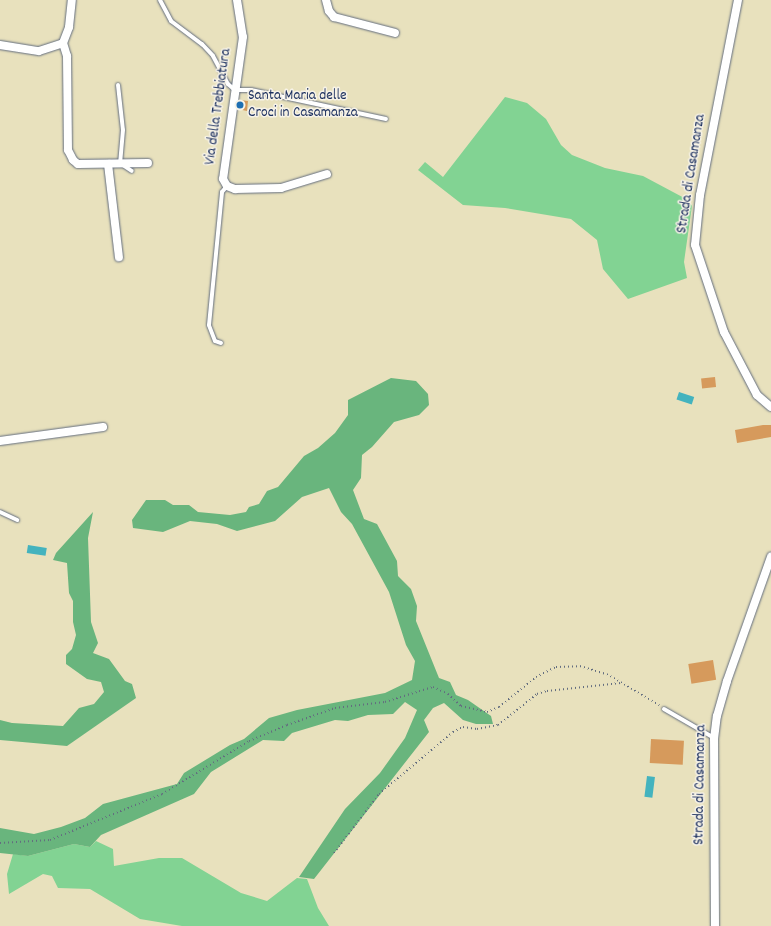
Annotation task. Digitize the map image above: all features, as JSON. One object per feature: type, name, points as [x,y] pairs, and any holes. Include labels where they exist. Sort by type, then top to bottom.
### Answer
[{"type":"street","points":[[72,0],[69,27],[63,43],[67,56],[68,150],[73,160],[78,164],[148,163]]},
{"type":"street","name":"Via della Trebbiatura","points":[[237,0],[243,37],[223,179],[227,186],[235,189],[281,188],[327,174]]},
{"type":"street","points":[[326,0],[329,11],[334,17],[395,33]]},
{"type":"street","name":"Strada di Casamanza","points":[[738,0],[700,195],[695,245],[724,332],[757,395],[771,407]]},
{"type":"street","points":[[0,45],[39,51],[63,43]]},
{"type":"street","points":[[108,164],[119,257]]},
{"type":"street","points":[[0,442],[103,427]]},
{"type":"street","name":"Strada di Casamanza","points":[[715,926],[714,739],[717,716],[726,681],[771,558]]},
{"type":"lane","points":[[160,0],[171,21],[202,44],[213,56],[228,84],[235,90],[251,90],[386,119]]},
{"type":"lane","points":[[118,85],[123,130],[120,163],[132,171]]},
{"type":"lane","points":[[221,343],[215,341],[209,325],[222,192],[227,186]]},
{"type":"lane","points":[[0,512],[17,520]]},
{"type":"lane","points":[[664,709],[714,739]]},
{"type":"path","points":[[0,843],[50,840],[162,794],[249,741],[335,708],[385,702],[433,687],[448,694],[461,706],[487,712],[498,707],[536,677],[556,667],[580,666],[607,674],[664,709]]},
{"type":"path","points":[[334,853],[379,794],[453,732],[463,727],[476,729],[498,725],[537,694],[547,691],[622,683]]},
{"type":"green space","points":[[505,97],[527,103],[546,119],[561,145],[572,155],[605,168],[643,176],[688,200],[692,206],[684,262],[687,278],[628,299],[603,269],[597,240],[571,219],[505,208],[463,205],[418,170],[425,162],[443,177]]},
{"type":"green space","points":[[391,378],[416,381],[428,394],[429,405],[419,415],[394,422],[372,447],[362,455],[361,478],[353,490],[364,519],[377,524],[397,561],[398,576],[411,589],[417,606],[416,621],[439,678],[450,682],[456,695],[468,700],[491,716],[493,724],[476,724],[463,720],[444,703],[433,708],[424,720],[429,732],[314,879],[299,877],[345,809],[380,773],[405,738],[417,710],[405,702],[393,714],[368,715],[348,721],[335,720],[292,733],[284,741],[263,740],[211,772],[194,794],[101,835],[90,847],[74,844],[28,856],[0,853],[0,828],[34,834],[61,827],[85,818],[103,804],[177,784],[184,773],[230,745],[244,739],[269,718],[297,710],[385,693],[412,680],[415,661],[406,645],[389,592],[352,524],[341,512],[329,488],[302,497],[275,521],[237,531],[217,524],[190,521],[163,532],[133,528],[132,520],[146,500],[165,500],[173,505],[189,505],[198,512],[230,515],[246,512],[249,507],[259,504],[267,491],[278,487],[304,456],[318,448],[335,433],[348,415],[348,400]]},
{"type":"green space","points":[[93,512],[88,538],[91,622],[98,643],[93,653],[109,659],[125,681],[132,684],[136,698],[67,746],[0,740],[0,720],[12,723],[63,726],[79,708],[94,704],[104,692],[101,682],[87,679],[66,664],[66,655],[72,649],[76,635],[73,622],[73,601],[69,593],[67,563],[53,560],[56,553]]},
{"type":"green space","points":[[96,841],[113,849],[114,866],[159,858],[182,858],[241,893],[267,901],[297,878],[307,879],[318,908],[329,926],[182,926],[140,919],[90,889],[58,888],[52,876],[43,874],[9,894],[7,874],[13,854],[28,856],[74,844],[90,847]]},
{"type":"water","points":[[679,392],[694,397],[692,405],[677,400]]},
{"type":"water","points":[[28,545],[47,548],[46,556],[27,553]]},
{"type":"water","points":[[647,776],[655,777],[652,798],[644,797]]},
{"type":"building","points":[[240,100],[248,101],[247,111],[238,109]]},
{"type":"building","points":[[715,377],[716,387],[702,388],[701,378]]},
{"type":"building","points":[[771,425],[771,437],[737,443],[735,430]]},
{"type":"building","points":[[713,660],[716,680],[691,684],[688,664]]},
{"type":"building","points":[[651,739],[684,741],[683,765],[650,763]]},
{"type":"place","name":"Santa Maria delle Croci in Casamanza","points":[[240,105]]}]
